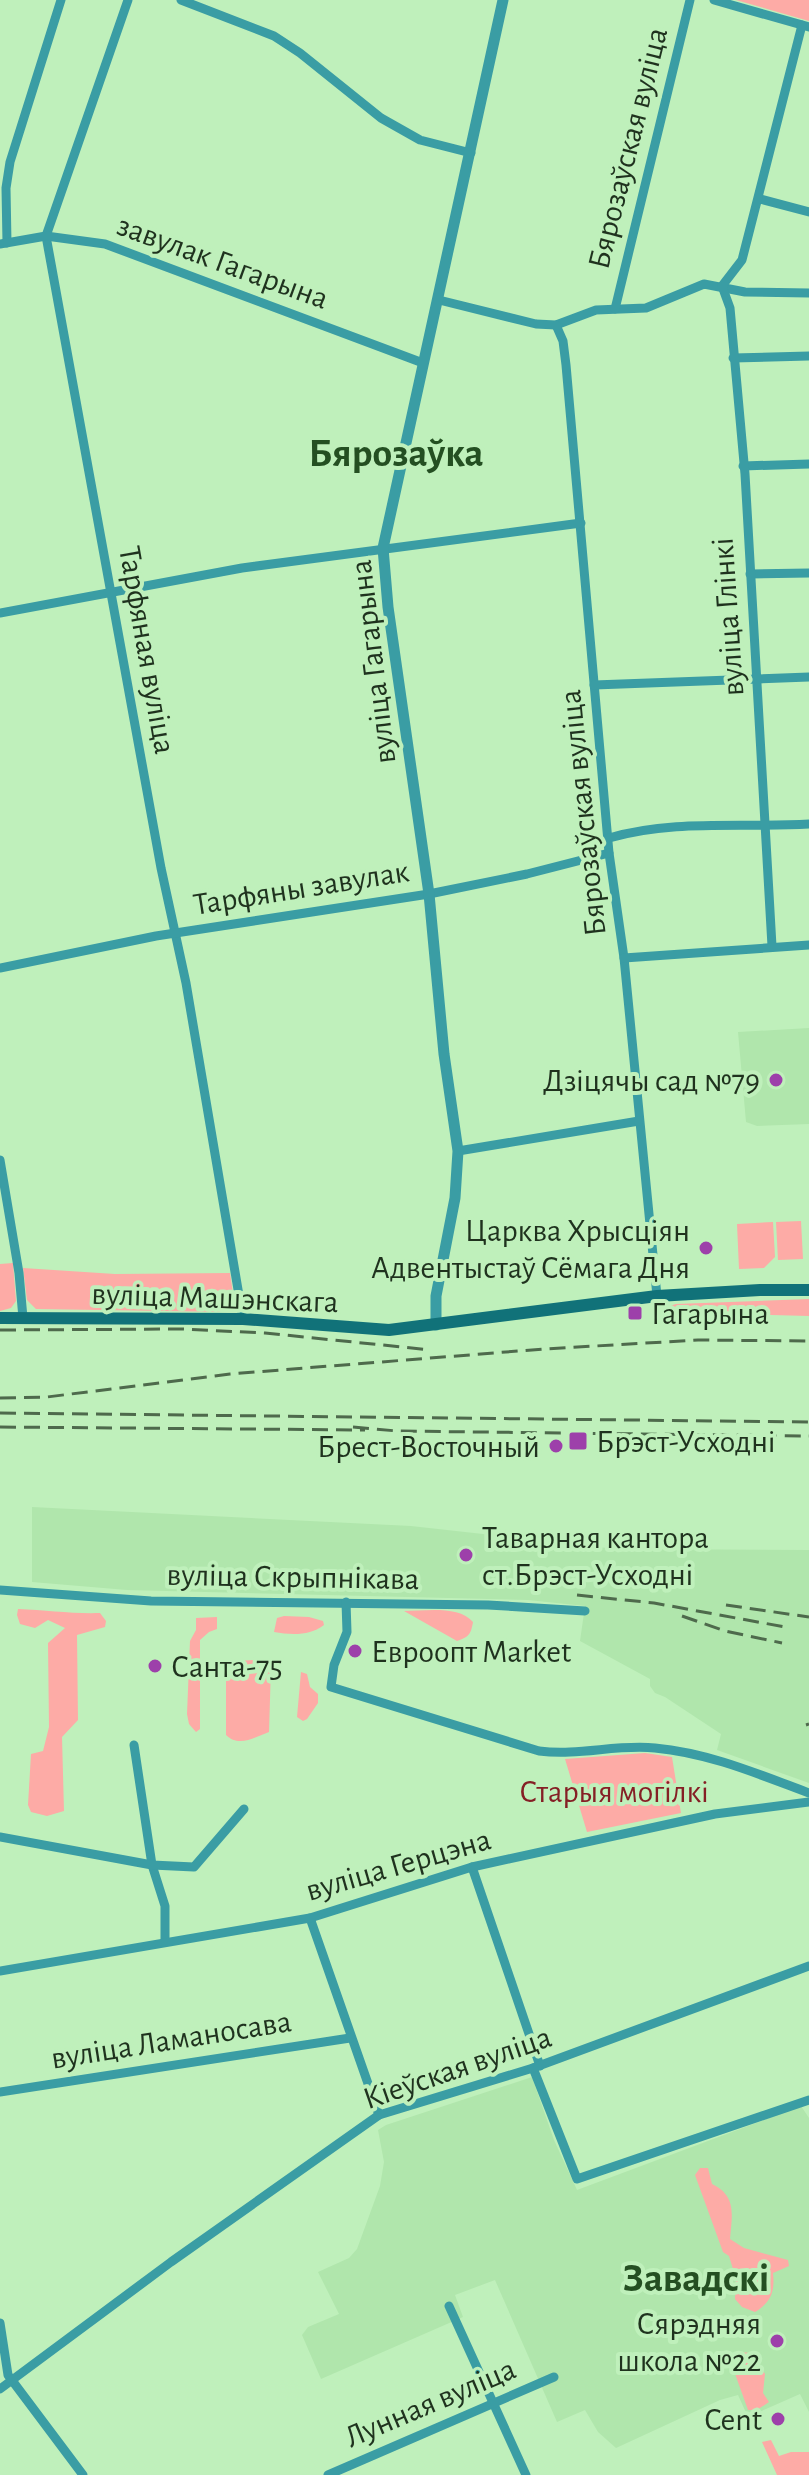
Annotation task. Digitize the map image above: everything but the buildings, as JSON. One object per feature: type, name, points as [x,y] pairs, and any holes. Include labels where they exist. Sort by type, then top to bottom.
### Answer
[{"type":"main road","name":"вуліца Машэнскага","points":[[0,1318],[243,1319],[389,1330],[657,1296],[809,1290]]},
{"type":"street","points":[[4,244],[10,162],[61,0]]},
{"type":"street","name":"Тарфяная вуліца","points":[[128,0],[46,236],[160,861],[176,933],[243,1319]]},
{"type":"street","points":[[181,0],[274,36],[381,118],[420,140],[471,153]]},
{"type":"street","name":"вуліца Гагарына","points":[[436,1325],[436,1296],[453,1207],[458,1151],[444,1054],[429,894],[388,607],[383,548],[503,0]]},
{"type":"street","name":"Бярозаўская вуліца","points":[[615,309],[690,0]]},
{"type":"street","points":[[714,0],[806,26],[742,260],[722,286]]},
{"type":"street","points":[[760,199],[809,212]]},
{"type":"street","name":"завулак Гагарына","points":[[4,244],[46,236],[105,244],[423,363]]},
{"type":"street","points":[[439,300],[536,324],[556,325],[581,314],[646,308],[697,286],[722,286],[745,292],[809,293]]},
{"type":"street","name":"вуліца Глінкі","points":[[722,286],[730,308],[743,466],[772,946]]},
{"type":"street","name":"Бярозаўская вуліца","points":[[556,325],[563,341],[609,853],[624,958],[657,1296]]},
{"type":"street","points":[[733,358],[809,356]]},
{"type":"street","points":[[743,466],[809,464]]},
{"type":"street","points":[[0,613],[242,568],[581,523]]},
{"type":"street","points":[[750,574],[809,573]]},
{"type":"street","points":[[594,685],[809,677]]},
{"type":"street","points":[[609,838],[649,829],[809,824]]},
{"type":"street","name":"Тарфяны завулак","points":[[0,968],[176,933],[429,894],[609,853]]},
{"type":"street","points":[[624,958],[809,945]]},
{"type":"street","points":[[458,1151],[639,1121]]},
{"type":"street","points":[[0,1160],[19,1273],[23,1318]]},
{"type":"street","name":"вуліца Скрыпнікава","points":[[0,1590],[151,1601],[488,1605],[585,1611]]},
{"type":"street","points":[[346,1602],[347,1636],[334,1665],[331,1687],[539,1751],[566,1754],[655,1748],[718,1759],[809,1793]]},
{"type":"street","points":[[134,1745],[152,1865],[165,1906],[165,1941]]},
{"type":"street","name":"вуліца Герцэна","points":[[0,1971],[310,1918],[472,1867],[715,1814],[809,1802]]},
{"type":"street","points":[[0,1837],[152,1865],[194,1867],[244,1809]]},
{"type":"street","points":[[472,1867],[577,2179],[809,2100]]},
{"type":"street","points":[[310,1918],[379,2115]]},
{"type":"street","name":"Кіеўская вуліца","points":[[0,2389],[171,2262],[379,2115],[537,2067],[809,1966]]},
{"type":"street","name":"вуліца Ламаносава","points":[[0,2092],[350,2038]]},
{"type":"street","points":[[449,2306],[526,2475]]},
{"type":"street","points":[[0,2323],[8,2375],[83,2475]]},
{"type":"street","name":"Лунная вуліца","points":[[328,2475],[554,2377]]},
{"type":"shaded area","name":"Дзіцячы сад №79","points":[[809,1028],[809,1124],[757,1126],[746,1122],[738,1032]]},
{"type":"shaded area","points":[[32,1507],[411,1526],[616,1549],[809,1550],[809,1783],[717,1750],[721,1734],[655,1693],[650,1679],[580,1641],[585,1606],[528,1600],[127,1590],[32,1582]]},
{"type":"shaded area","points":[[532,2077],[554,2140],[577,2190],[801,2106],[809,2118],[809,2412],[800,2394],[748,2417],[738,2395],[720,2400],[616,2448],[598,2432],[585,2410],[557,2422],[495,2280],[455,2295],[463,2317],[321,2379],[302,2335],[308,2327],[339,2314],[318,2272],[349,2258],[357,2249],[380,2186],[384,2162],[378,2130]]},
{"type":"green space","points":[[736,0],[809,0],[809,21]]},
{"type":"green space","points":[[801,1221],[803,1259],[778,1260],[776,1222]]},
{"type":"green space","points":[[773,1222],[775,1257],[764,1268],[739,1269],[737,1224]]},
{"type":"green space","points":[[13,1263],[16,1301],[11,1308],[0,1311],[0,1264]]},
{"type":"green space","points":[[23,1268],[115,1274],[230,1273],[235,1307],[228,1312],[36,1309],[27,1300]]},
{"type":"green space","points":[[809,1299],[809,1316],[651,1312],[676,1304]]},
{"type":"green space","points":[[18,1609],[100,1613],[106,1621],[105,1627],[77,1635],[78,1720],[62,1737],[64,1811],[47,1816],[31,1812],[28,1805],[31,1754],[43,1751],[49,1727],[48,1643],[65,1628],[48,1620],[35,1628],[20,1624]]},
{"type":"green space","points":[[404,1611],[450,1611],[473,1622],[469,1634],[457,1641]]},
{"type":"green space","points":[[217,1617],[217,1629],[200,1640],[200,1729],[196,1732],[189,1724],[187,1714],[190,1641],[196,1630],[196,1618]]},
{"type":"green space","points":[[309,1617],[323,1621],[324,1625],[300,1634],[274,1632],[277,1618]]},
{"type":"green space","points":[[254,1660],[271,1666],[269,1732],[236,1741],[226,1735],[226,1675],[236,1661]]},
{"type":"green space","points":[[301,1672],[307,1674],[310,1687],[318,1694],[318,1703],[303,1721],[297,1717]]},
{"type":"green space","name":"Старыя могілкі","points":[[645,1753],[672,1757],[681,1813],[587,1832],[565,1759]]},
{"type":"green space","points":[[700,2168],[708,2168],[712,2184],[729,2200],[732,2214],[730,2239],[744,2248],[788,2260],[789,2266],[773,2273],[771,2296],[755,2312],[742,2307],[735,2299],[736,2279],[729,2256],[723,2252],[695,2175]]},
{"type":"green space","points":[[738,2352],[753,2353],[765,2374],[763,2393],[769,2402],[757,2410],[748,2410],[729,2357]]},
{"type":"green space","points":[[771,2440],[779,2456],[809,2452],[809,2475],[777,2475],[762,2442]]},
{"type":"railway","points":[[0,1330],[182,1329],[265,1333],[431,1350]]},
{"type":"railway","points":[[0,1398],[47,1397],[230,1374],[544,1349],[698,1340],[809,1341]]},
{"type":"railway","points":[[0,1413],[809,1422]]},
{"type":"railway","points":[[0,1427],[365,1430]]},
{"type":"railway","points":[[353,1427],[397,1431],[809,1436]]},
{"type":"railway","points":[[577,1595],[654,1603],[785,1627]]},
{"type":"railway","points":[[726,1605],[809,1617]]},
{"type":"railway","points":[[682,1616],[725,1631],[782,1643]]},
{"type":"place","name":"Дзіцячы сад №79","points":[[776,1080]]},
{"type":"place","name":"Царква Хрысціян Адвентыстаў Сёмага Дня","points":[[706,1248]]},
{"type":"place","name":"Гагарына","points":[[635,1313]]},
{"type":"place","name":"Брэст-Усходні","points":[[578,1441]]},
{"type":"place","name":"Брест-Восточный","points":[[556,1446]]},
{"type":"place","name":"Таварная кантора ст.Брэст-Усходні","points":[[466,1555]]},
{"type":"place","name":"Евроопт Market","points":[[355,1651]]},
{"type":"place","name":"Санта-75","points":[[155,1666]]},
{"type":"place","name":"Сярэдняя школа №22","points":[[777,2341]]},
{"type":"place","name":"Cent","points":[[778,2419]]},
{"type":"district","name":"Бярозаўка","points":[[396,452]]},
{"type":"district","name":"Завадскі","points":[[696,2277]]}]
